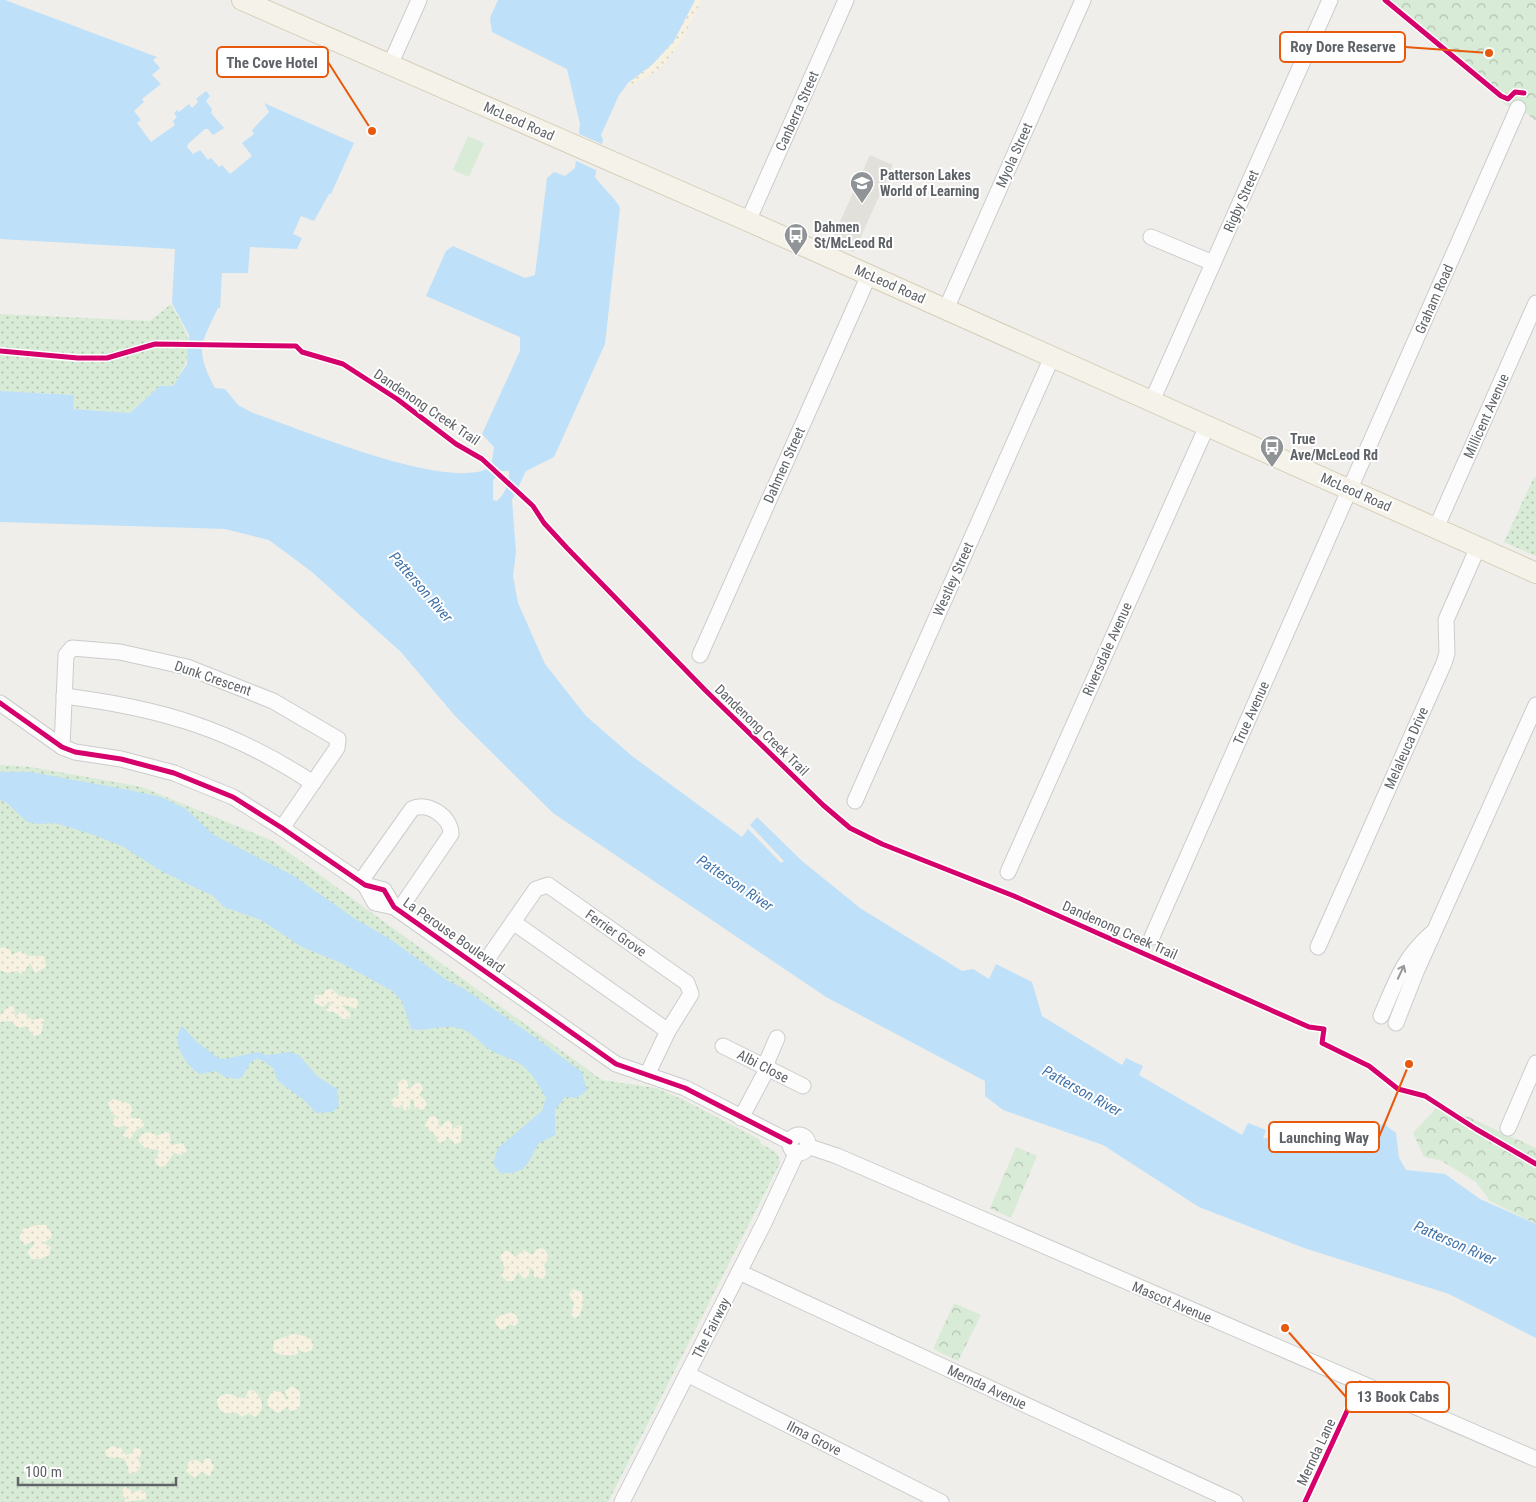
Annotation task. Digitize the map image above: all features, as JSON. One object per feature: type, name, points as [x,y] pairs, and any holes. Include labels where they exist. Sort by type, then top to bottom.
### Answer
[{"type":"main road","name":"McLeod Road","points":[[242,0],[748,221],[1536,573]]},
{"type":"street","points":[[390,65],[419,0]]},
{"type":"street","name":"Canberra Street","points":[[748,221],[846,0]]},
{"type":"street","name":"Myola Street","points":[[946,309],[1083,0]]},
{"type":"street","name":"Rigby Street","points":[[1152,401],[1330,0]]},
{"type":"street","name":"Graham Road","points":[[1350,490],[1518,108]]},
{"type":"street","points":[[1151,238],[1213,263]]},
{"type":"street","name":"Dahmen Street","points":[[700,655],[869,275]]},
{"type":"street","name":"Millicent Avenue","points":[[1436,528],[1536,304]]},
{"type":"street","name":"Westley Street","points":[[855,802],[1052,357]]},
{"type":"street","name":"Riversdale Avenue","points":[[1008,872],[1207,426]]},
{"type":"street","name":"True Avenue","points":[[1152,937],[1350,490]]},
{"type":"street","name":"Melaleuca Drive","points":[[1318,947],[1444,663],[1447,652],[1446,620],[1478,547]]},
{"type":"street","name":"Dunk Crescent","points":[[62,747],[66,655],[72,648],[120,652],[187,667],[274,701],[335,736],[339,744],[337,748],[282,828]]},
{"type":"street","points":[[64,696],[118,703],[180,717],[256,748],[313,783]]},
{"type":"street","name":"La Perouse Boulevard","points":[[0,703],[62,747],[74,752],[121,759],[174,773],[233,798],[282,828],[363,883],[384,890],[397,908],[616,1064],[685,1088],[798,1147]]},
{"type":"street","points":[[1396,1023],[1536,705]]},
{"type":"street","points":[[363,883],[412,809],[420,805],[426,806],[447,820],[451,826],[451,834],[397,908]]},
{"type":"street","name":"Ferrier Grove","points":[[481,968],[536,889],[548,885],[687,983],[691,994],[668,1031],[647,1075]]},
{"type":"street","points":[[1380,1016],[1412,952],[1440,921]]},
{"type":"street","points":[[513,922],[668,1031]]},
{"type":"street","points":[[741,1118],[767,1069],[768,1059],[777,1038]]},
{"type":"street","name":"Albi Close","points":[[723,1046],[803,1086]]},
{"type":"street","points":[[1508,1128],[1536,1062]]},
{"type":"street","name":"The Fairway","points":[[622,1502],[739,1272],[798,1147]]},
{"type":"street","name":"Mascot Avenue","points":[[798,1147],[837,1156],[1536,1459]]},
{"type":"street","name":"Mernda Avenue","points":[[739,1272],[1235,1502]]},
{"type":"street","name":"Ilma Grove","points":[[688,1374],[941,1502]]},
{"type":"shaded area","name":"Patterson Lakes World of Learning","points":[[870,155],[893,165],[854,252],[831,242]]},
{"type":"green space","points":[[1379,0],[1536,0],[1536,121],[1526,113],[1506,105]]},
{"type":"green space","points":[[468,136],[484,143],[469,177],[453,170]]},
{"type":"green space","points":[[171,304],[187,336],[189,345],[186,363],[173,386],[160,386],[130,413],[73,409],[73,395],[0,391],[0,314],[150,321]]},
{"type":"green space","points":[[1534,477],[1536,478],[1536,556],[1504,542]]},
{"type":"green space","points":[[0,765],[31,767],[142,787],[273,841],[602,1080],[656,1088],[684,1100],[760,1140],[761,1144],[776,1153],[780,1163],[608,1502],[0,1502]]},
{"type":"green space","points":[[1442,1102],[1453,1110],[1536,1148],[1536,1224],[1490,1201],[1476,1182],[1442,1161],[1424,1157],[1413,1133]]},
{"type":"green space","points":[[1016,1147],[1037,1156],[1011,1218],[990,1208]]},
{"type":"green space","points":[[954,1303],[981,1315],[958,1361],[933,1349]]},
{"type":"sand","points":[[695,0],[702,0],[683,38],[666,63],[655,72],[627,87],[628,83],[653,64],[674,41]]},
{"type":"sand","points":[[5,947],[11,951],[12,955],[21,951],[28,956],[44,956],[46,967],[35,973],[30,963],[22,975],[17,971],[9,973],[2,971],[0,970],[0,948]]},
{"type":"sand","points":[[332,989],[339,996],[355,998],[358,1001],[357,1009],[345,1005],[342,1006],[350,1013],[350,1019],[343,1019],[336,1013],[327,1011],[326,1009],[331,1004],[330,1001],[323,1007],[314,1003],[315,995],[323,995],[326,990]]},
{"type":"sand","points":[[9,1006],[14,1007],[15,1017],[22,1011],[32,1020],[42,1018],[44,1020],[41,1034],[34,1036],[26,1026],[19,1028],[10,1021],[0,1022],[0,1015]]},
{"type":"sand","points":[[403,1079],[407,1081],[409,1090],[416,1083],[421,1084],[423,1089],[419,1095],[427,1104],[423,1110],[415,1108],[413,1099],[410,1100],[410,1109],[404,1110],[402,1104],[398,1109],[393,1106],[391,1100],[399,1095],[398,1083]]},
{"type":"sand","points":[[113,1099],[130,1104],[133,1111],[130,1114],[131,1118],[139,1118],[144,1122],[144,1126],[136,1130],[130,1139],[123,1136],[127,1128],[125,1125],[118,1128],[112,1124],[116,1115],[112,1114],[108,1103]]},
{"type":"sand","points":[[435,1116],[439,1120],[438,1124],[440,1127],[448,1120],[452,1124],[452,1130],[458,1125],[462,1126],[461,1142],[455,1144],[448,1137],[442,1143],[438,1142],[435,1135],[425,1126],[429,1117]]},
{"type":"sand","points":[[150,1132],[157,1136],[165,1132],[169,1133],[171,1145],[183,1143],[187,1151],[181,1155],[174,1153],[165,1166],[160,1167],[156,1164],[155,1160],[159,1152],[158,1150],[145,1148],[138,1141],[142,1134]]},
{"type":"sand","points":[[37,1225],[46,1225],[52,1234],[51,1238],[43,1243],[51,1247],[49,1255],[41,1259],[32,1259],[27,1252],[35,1244],[34,1241],[25,1245],[19,1238],[23,1229]]},
{"type":"sand","points":[[537,1249],[545,1250],[549,1257],[544,1265],[546,1274],[543,1279],[534,1277],[534,1271],[530,1267],[528,1279],[523,1278],[518,1272],[513,1281],[507,1281],[501,1276],[505,1268],[500,1257],[504,1251],[509,1251],[515,1257],[524,1250],[532,1255]]},
{"type":"sand","points":[[573,1289],[582,1292],[583,1303],[580,1315],[575,1319],[571,1314],[574,1304],[569,1294]]},
{"type":"sand","points":[[512,1312],[518,1317],[518,1323],[514,1326],[509,1324],[505,1329],[500,1329],[495,1323],[496,1317]]},
{"type":"sand","points":[[293,1334],[310,1339],[313,1344],[312,1350],[303,1353],[297,1347],[298,1353],[295,1355],[281,1355],[273,1351],[274,1341]]},
{"type":"sand","points":[[292,1386],[300,1392],[300,1405],[298,1409],[290,1411],[287,1407],[278,1413],[268,1406],[267,1399],[273,1391],[282,1392],[286,1400],[288,1399],[285,1391]]},
{"type":"sand","points":[[249,1390],[253,1390],[256,1393],[262,1404],[261,1411],[255,1417],[249,1413],[242,1417],[237,1413],[223,1413],[218,1407],[217,1399],[222,1396],[229,1394],[245,1398]]},
{"type":"sand","points":[[112,1446],[121,1448],[126,1455],[130,1454],[136,1447],[140,1449],[142,1452],[138,1459],[141,1465],[139,1470],[132,1474],[129,1473],[126,1461],[123,1458],[107,1457],[105,1451]]},
{"type":"sand","points":[[206,1458],[210,1459],[214,1467],[210,1476],[201,1472],[195,1478],[186,1471],[189,1461],[196,1460],[202,1463]]},
{"type":"sand","points":[[125,1486],[133,1492],[141,1490],[145,1492],[147,1499],[124,1502],[126,1499],[121,1493]]},
{"type":"water","name":"Patterson River","points":[[0,0],[5,0],[157,57],[153,60],[160,68],[152,75],[161,84],[142,99],[144,102],[134,111],[141,120],[137,123],[151,142],[175,125],[173,121],[177,117],[174,113],[177,110],[179,112],[189,104],[192,108],[198,102],[196,99],[206,91],[210,96],[206,101],[212,109],[211,113],[224,128],[213,135],[208,129],[205,129],[187,147],[193,154],[200,150],[208,160],[211,158],[219,167],[222,165],[230,174],[252,156],[242,143],[254,134],[252,130],[269,112],[264,103],[354,143],[331,194],[329,194],[314,221],[301,216],[293,234],[302,238],[297,249],[250,247],[248,273],[222,273],[220,308],[218,308],[207,331],[202,348],[204,365],[215,388],[225,389],[238,405],[253,413],[338,444],[410,466],[443,472],[471,473],[491,467],[494,447],[482,434],[520,351],[520,337],[426,296],[446,251],[453,246],[525,278],[535,275],[547,178],[554,172],[565,176],[575,168],[580,124],[567,69],[492,32],[490,18],[498,0],[695,0],[674,41],[653,64],[628,83],[619,95],[601,135],[603,140],[595,177],[620,208],[605,344],[554,457],[526,471],[512,500],[516,552],[513,576],[518,603],[545,664],[586,716],[632,756],[742,837],[748,829],[781,863],[784,861],[750,825],[757,817],[802,861],[860,908],[962,971],[973,969],[989,979],[996,964],[1032,982],[1042,1016],[1122,1065],[1126,1058],[1143,1066],[1139,1075],[1242,1135],[1248,1123],[1266,1130],[1263,1139],[1285,1135],[1293,1136],[1334,1151],[1362,1139],[1384,1124],[1396,1133],[1399,1158],[1406,1170],[1445,1174],[1480,1199],[1536,1224],[1536,1338],[1449,1294],[1304,1248],[1199,1207],[1103,1145],[1003,1110],[985,1096],[985,1081],[826,997],[553,813],[455,716],[401,652],[312,572],[269,540],[225,529],[0,522],[0,391],[74,395],[73,409],[130,413],[160,386],[173,386],[187,364],[189,335],[172,303],[175,249],[0,239]],"holes":[[[502,471],[509,471],[509,479],[505,491],[497,501],[493,500],[493,480]]]},
{"type":"water","points":[[0,772],[31,772],[129,790],[161,797],[186,809],[214,835],[294,876],[354,918],[390,939],[448,981],[463,988],[536,1038],[582,1072],[587,1090],[577,1098],[565,1097],[555,1110],[555,1135],[538,1144],[523,1169],[512,1173],[500,1173],[493,1163],[498,1148],[542,1111],[546,1098],[534,1078],[522,1065],[492,1051],[469,1032],[459,1028],[411,1029],[402,1001],[391,990],[341,963],[302,947],[261,920],[224,907],[213,896],[163,872],[122,846],[55,823],[39,824],[27,822],[7,803],[0,800]]},
{"type":"water","points":[[182,1026],[196,1041],[218,1058],[225,1059],[257,1052],[267,1055],[290,1052],[299,1055],[317,1076],[337,1089],[339,1105],[333,1112],[316,1113],[305,1101],[278,1081],[273,1068],[262,1060],[256,1059],[251,1062],[242,1077],[238,1079],[225,1077],[216,1071],[200,1074],[189,1065],[178,1046],[179,1032]]},
{"type":"pier","points":[[577,133],[604,145],[598,171],[574,160]]},
{"type":"cycle path","points":[[1385,0],[1501,96],[1508,99],[1515,92],[1524,93]]},
{"type":"cycle path","name":"Dandenong Creek Trail","points":[[0,351],[78,358],[107,358],[155,344],[296,346],[302,352],[343,364],[397,399],[456,444],[482,459],[533,506],[544,523],[567,548],[705,690],[823,805],[850,828],[882,844],[1014,896],[1309,1027],[1324,1029],[1322,1043],[1369,1066],[1398,1089],[1425,1096],[1536,1164]]},
{"type":"cycle path","points":[[0,703],[62,747],[75,752],[121,759],[174,773],[233,797],[365,885],[384,890],[394,907],[616,1064],[685,1088],[790,1142]]},
{"type":"cycle path","name":"Mernda Lane","points":[[1305,1502],[1360,1383]]},
{"type":"place","name":"Roy Dore Reserve","points":[[1489,53]]},
{"type":"place","name":"The Cove Hotel","points":[[372,131]]},
{"type":"place","name":"Patterson Lakes World of Learning","points":[[862,204]]},
{"type":"place","name":"Dahmen St/McLeod Rd","points":[[796,256]]},
{"type":"place","name":"True Ave/McLeod Rd","points":[[1272,468]]},
{"type":"place","name":"Launching Way","points":[[1409,1064]]},
{"type":"place","name":"13 Book Cabs","points":[[1285,1328]]}]
